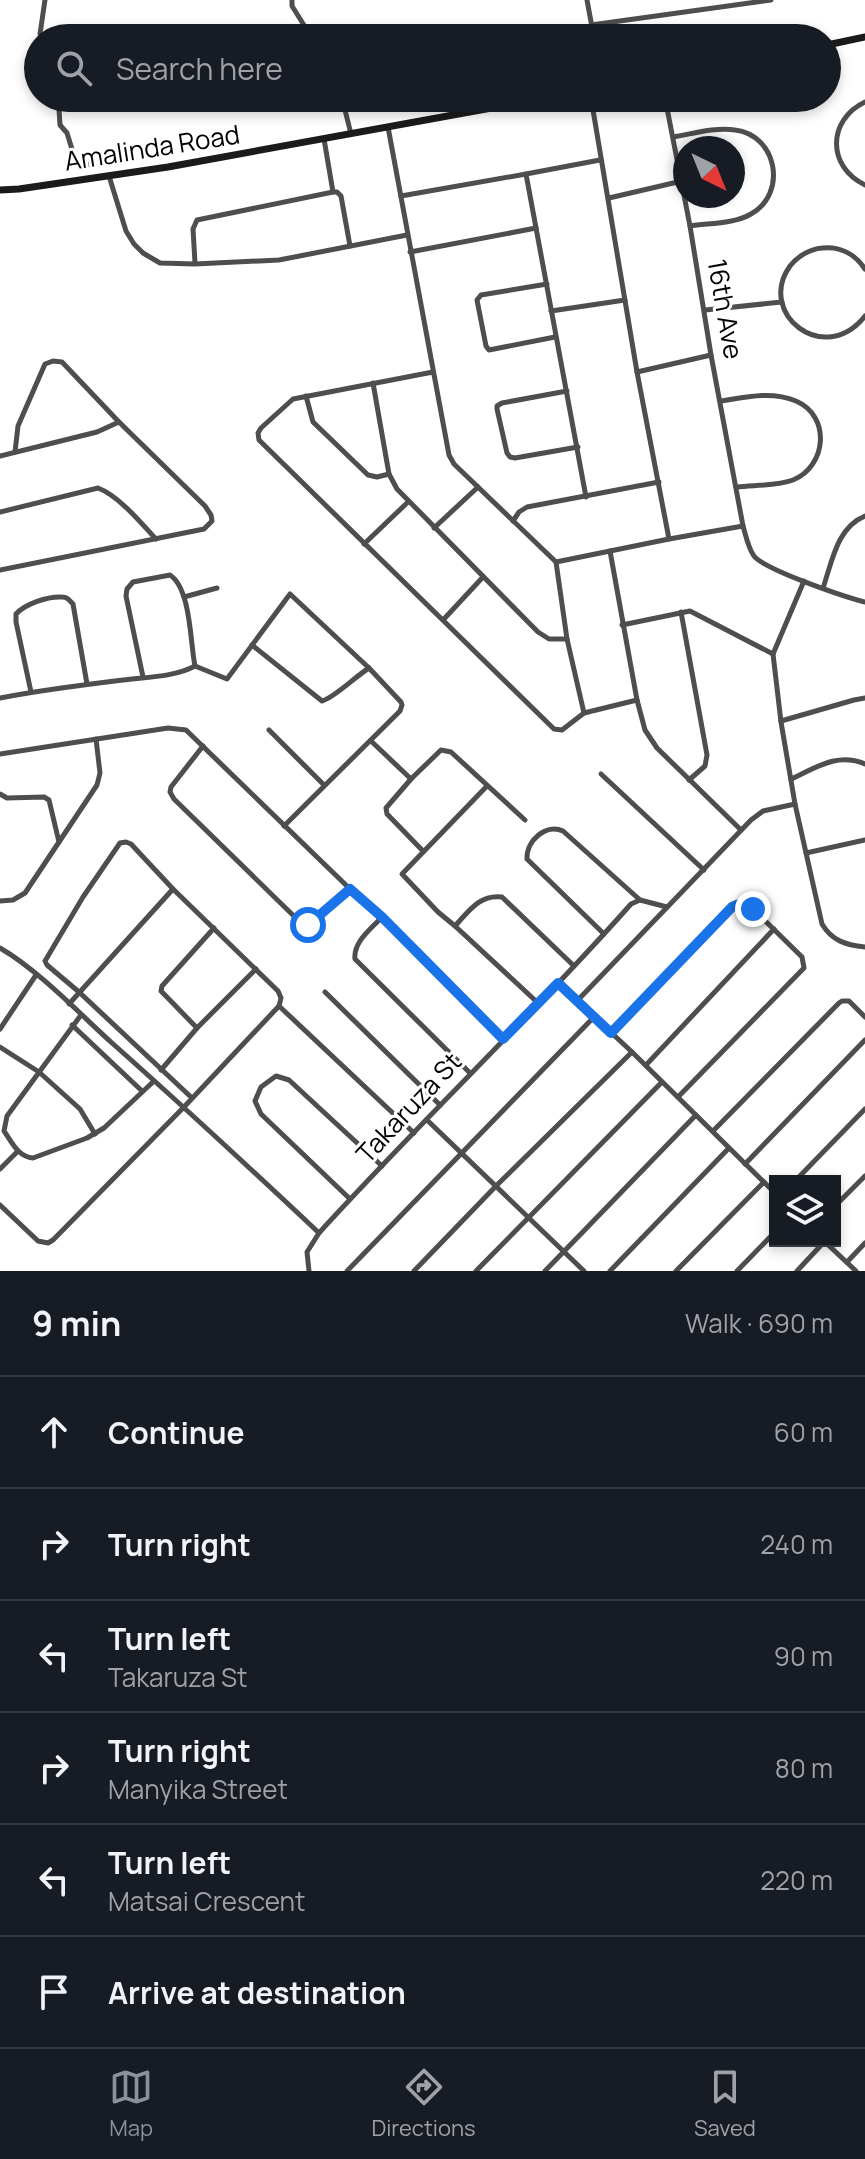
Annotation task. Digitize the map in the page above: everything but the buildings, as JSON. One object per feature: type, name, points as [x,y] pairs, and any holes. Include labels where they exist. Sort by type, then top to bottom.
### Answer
[{"type":"street","points":[[41,24],[45,0]]},
{"type":"street","points":[[292,0],[292,6],[303,24]]},
{"type":"street","points":[[587,0],[591,24]]},
{"type":"street","points":[[598,24],[771,0]]},
{"type":"street","points":[[841,42],[865,37]]},
{"type":"street","points":[[865,102],[851,110],[844,119],[836,141],[841,164],[848,174],[865,185]]},
{"type":"street","points":[[59,112],[60,125],[67,133],[75,159],[90,165]]},
{"type":"street","points":[[346,112],[351,134]]},
{"type":"street","name":"Amalinda Road","points":[[0,190],[109,176],[470,112]]},
{"type":"street","points":[[593,112],[669,539]]},
{"type":"street","name":"16th Ave","points":[[668,112],[673,137]]},
{"type":"street","points":[[388,127],[449,455],[454,464],[556,562],[567,639],[584,713]]},
{"type":"street","points":[[680,136],[733,129],[745,132],[765,147],[774,171],[769,195],[752,214],[740,219],[690,226]]},
{"type":"street","points":[[324,139],[333,192]]},
{"type":"street","points":[[401,196],[600,160]]},
{"type":"street","points":[[526,174],[586,497]]},
{"type":"street","points":[[109,176],[126,231],[134,244],[155,261],[195,264],[279,260],[407,235]]},
{"type":"street","points":[[609,198],[673,183]]},
{"type":"street","points":[[195,264],[193,229],[197,220],[333,192],[341,196],[350,246]]},
{"type":"street","name":"16th Ave","points":[[687,208],[743,526],[754,556],[804,581],[865,602]]},
{"type":"street","points":[[410,252],[536,228]]},
{"type":"street","points":[[865,269],[851,254],[841,249],[817,248],[806,252],[789,268],[781,290],[786,313],[802,330],[812,335],[824,337],[847,333],[865,316]]},
{"type":"street","points":[[547,284],[481,295],[477,300],[489,350],[555,337]]},
{"type":"street","points":[[551,311],[625,300]]},
{"type":"street","points":[[705,310],[782,302]]},
{"type":"street","points":[[637,372],[711,355]]},
{"type":"street","points":[[0,570],[204,529],[212,521],[205,506],[62,362],[45,364],[18,426],[15,452]]},
{"type":"street","points":[[433,372],[293,399],[261,428],[259,440],[554,729],[567,728],[584,713],[637,700]]},
{"type":"street","points":[[373,383],[389,474],[397,489],[544,637],[567,639]]},
{"type":"street","points":[[567,391],[502,403],[497,409],[510,457],[578,447]]},
{"type":"street","points":[[721,401],[760,395],[784,397],[813,414],[821,433],[821,445],[815,462],[796,479],[737,487]]},
{"type":"street","points":[[306,396],[313,422],[368,475],[377,477],[389,474]]},
{"type":"street","points":[[0,456],[97,432],[119,422]]},
{"type":"street","points":[[513,521],[527,507],[659,482]]},
{"type":"street","points":[[434,528],[478,487]]},
{"type":"street","points":[[0,512],[98,488],[116,499],[156,540]]},
{"type":"street","points":[[364,544],[408,502]]},
{"type":"street","points":[[823,588],[844,532],[865,516]]},
{"type":"street","points":[[556,562],[743,526]]},
{"type":"street","points":[[610,551],[637,700],[647,735],[741,830]]},
{"type":"street","points":[[143,677],[126,596],[133,582],[170,575],[177,580],[184,597],[195,666]]},
{"type":"street","points":[[444,619],[483,577]]},
{"type":"street","points":[[804,581],[773,654],[781,722],[795,804],[822,924],[838,941],[865,947]]},
{"type":"street","points":[[184,597],[217,588]]},
{"type":"street","points":[[195,666],[227,679],[290,594],[369,668],[402,705],[371,741],[284,826]]},
{"type":"street","points":[[31,692],[16,614],[26,604],[61,597],[73,604],[87,684]]},
{"type":"street","points":[[622,625],[690,611],[773,654]]},
{"type":"street","points":[[681,612],[707,755],[705,766],[689,780]]},
{"type":"street","points":[[252,645],[322,701],[328,700],[369,668]]},
{"type":"street","points":[[0,698],[186,671],[195,666]]},
{"type":"street","points":[[781,722],[865,698]]},
{"type":"street","points":[[0,754],[180,728],[186,730],[382,917],[503,1039]]},
{"type":"street","points":[[269,730],[324,785]]},
{"type":"street","points":[[0,901],[13,900],[25,893],[99,780],[96,739]]},
{"type":"street","points":[[371,741],[411,779]]},
{"type":"street","points":[[203,746],[170,792],[302,924],[312,924],[350,889]]},
{"type":"street","points":[[423,851],[387,814],[386,808],[441,750],[454,754],[525,820]]},
{"type":"street","points":[[791,779],[827,762],[841,759],[865,764]]},
{"type":"street","points":[[601,774],[704,870]]},
{"type":"street","points":[[487,786],[402,874],[438,912],[538,1003]]},
{"type":"street","points":[[0,794],[7,798],[44,797],[49,800],[59,842]]},
{"type":"street","points":[[577,1001],[741,830],[763,811],[795,804]]},
{"type":"street","points":[[604,934],[527,859],[529,848],[547,829],[553,827],[563,831],[640,900],[667,907]]},
{"type":"street","points":[[806,853],[865,840]]},
{"type":"street","points":[[0,1205],[38,1241],[48,1243],[184,1107],[279,1006],[281,998],[278,991],[131,844],[120,843],[45,961],[192,1098]]},
{"type":"street","points":[[69,1004],[173,889]]},
{"type":"street","points":[[455,926],[478,901],[491,896],[502,897],[574,966]]},
{"type":"street","name":"Takaruza St","points":[[309,1271],[307,1252],[319,1233],[631,904],[640,900]]},
{"type":"street","points":[[611,1033],[732,907],[749,905],[802,957],[804,968],[678,1097]]},
{"type":"street","points":[[382,917],[357,945],[355,959],[470,1073]]},
{"type":"street","points":[[197,1028],[161,991],[162,986],[214,928]]},
{"type":"street","points":[[645,1066],[774,929]]},
{"type":"street","points":[[0,948],[69,1004],[319,1233]]},
{"type":"street","points":[[161,1070],[197,1028],[256,969]]},
{"type":"street","points":[[0,1029],[36,975]]},
{"type":"street","points":[[558,983],[769,1187]]},
{"type":"street","points":[[325,992],[440,1105]]},
{"type":"street","points":[[713,1131],[839,1003],[852,1003],[865,1017]]},
{"type":"street","points":[[279,1006],[414,1133]]},
{"type":"street","points":[[81,1015],[7,1116],[4,1131],[18,1151],[33,1158],[95,1134],[154,1081]]},
{"type":"street","points":[[347,1271],[594,1017]]},
{"type":"street","points":[[72,1025],[142,1091]]},
{"type":"street","points":[[745,1164],[865,1040]]},
{"type":"street","points":[[0,1047],[39,1072],[80,1109],[95,1134]]},
{"type":"street","points":[[414,1271],[632,1052]]},
{"type":"street","points":[[350,1199],[261,1114],[255,1101],[261,1087],[276,1076],[289,1080],[382,1166]]},
{"type":"street","points":[[476,1271],[662,1082]]},
{"type":"street","points":[[801,1175],[865,1109]]},
{"type":"street","points":[[545,1271],[696,1115]]},
{"type":"street","points":[[427,1120],[584,1271]]},
{"type":"street","points":[[610,1271],[729,1148]]},
{"type":"street","points":[[0,1169],[18,1151]]},
{"type":"street","points":[[841,1200],[865,1176]]},
{"type":"street","points":[[676,1271],[764,1182]]},
{"type":"street","points":[[737,1271],[769,1238]]},
{"type":"street","points":[[847,1262],[865,1243]]},
{"type":"street","points":[[797,1271],[819,1247]]},
{"type":"street","points":[[831,1247],[856,1271]]},
{"type":"route","points":[[308,925],[350,889],[382,917],[503,1039],[558,983],[611,1033],[732,907],[744,903],[753,909]]}]
